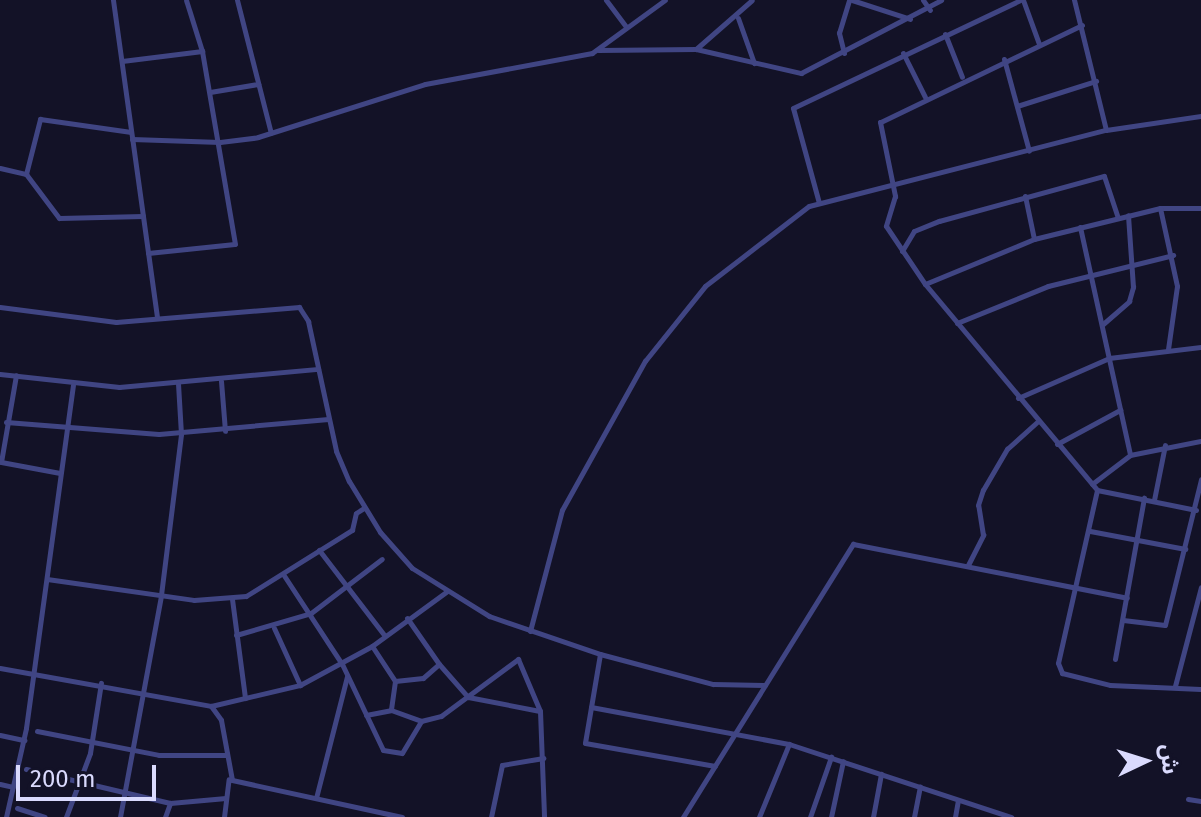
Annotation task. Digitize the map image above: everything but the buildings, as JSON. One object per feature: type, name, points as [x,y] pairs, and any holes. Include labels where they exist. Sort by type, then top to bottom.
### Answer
[{"type":"street","points":[[113,0],[157,318]]},
{"type":"street","points":[[148,253],[235,244],[220,142],[202,51],[186,0]]},
{"type":"street","points":[[237,0],[271,133]]},
{"type":"street","points":[[606,0],[626,27]]},
{"type":"street","points":[[597,50],[665,0]]},
{"type":"street","points":[[696,49],[738,18],[752,0]]},
{"type":"street","points":[[844,53],[839,33],[850,0],[876,3],[911,20]]},
{"type":"street","points":[[923,0],[930,10]]},
{"type":"street","points":[[26,174],[40,119],[132,136],[220,142],[271,133],[425,84],[597,50],[696,49],[801,73],[911,20],[941,0]]},
{"type":"street","points":[[819,203],[793,108],[903,53],[1022,0],[1039,44]]},
{"type":"street","points":[[1074,0],[1106,130]]},
{"type":"street","points":[[738,18],[754,63]]},
{"type":"street","points":[[1082,25],[962,78],[879,126],[895,204],[886,226],[925,284],[1037,422],[1097,490],[1196,510]]},
{"type":"street","points":[[945,34],[962,78]]},
{"type":"street","points":[[122,61],[202,51]]},
{"type":"street","points":[[903,53],[925,97]]},
{"type":"street","points":[[1004,59],[1029,151]]},
{"type":"street","points":[[1017,106],[1096,81]]},
{"type":"street","points":[[210,92],[258,84]]},
{"type":"street","points":[[530,631],[562,510],[663,334],[705,286],[794,213],[819,203],[1106,130],[1201,116]]},
{"type":"street","points":[[0,168],[26,174],[59,218],[143,216]]},
{"type":"street","points":[[902,252],[919,228],[1104,176],[1118,218]]},
{"type":"street","points":[[1025,196],[1034,239]]},
{"type":"street","points":[[925,284],[1034,239],[1160,208],[1201,208]]},
{"type":"street","points":[[1160,208],[1173,255],[1177,293],[1168,349]]},
{"type":"street","points":[[1103,324],[1129,301],[1133,265],[1128,215]]},
{"type":"street","points":[[1080,227],[1130,455]]},
{"type":"street","points":[[957,323],[1092,275],[1173,255]]},
{"type":"street","points":[[0,307],[91,321],[299,307],[318,369],[328,419],[364,508],[395,550],[446,592],[530,631],[600,654],[713,684],[765,685]]},
{"type":"street","points":[[1018,398],[1109,358],[1201,347]]},
{"type":"street","points":[[0,374],[73,385],[178,384],[318,369]]},
{"type":"street","points":[[16,375],[0,462],[60,473]]},
{"type":"street","points":[[221,381],[225,431]]},
{"type":"street","points":[[120,817],[146,692],[161,595],[181,434],[178,384]]},
{"type":"street","points":[[6,817],[24,740],[73,385]]},
{"type":"street","points":[[1057,444],[1120,410]]},
{"type":"street","points":[[6,422],[65,430],[181,434],[328,419]]},
{"type":"street","points":[[968,565],[983,535],[978,505],[983,490],[1007,449],[1037,422]]},
{"type":"street","points":[[1092,484],[1130,455],[1165,445],[1201,441]]},
{"type":"street","points":[[1154,500],[1165,445]]},
{"type":"street","points":[[1123,620],[1165,625],[1196,510],[1201,479]]},
{"type":"street","points":[[1097,490],[1058,663],[1062,673],[1110,685],[1201,689]]},
{"type":"street","points":[[1115,659],[1144,498]]},
{"type":"street","points":[[47,579],[161,595],[232,599],[255,593],[352,530],[356,513],[364,508]]},
{"type":"street","points":[[1090,531],[1185,549]]},
{"type":"street","points":[[683,817],[853,544],[1127,598]]},
{"type":"street","points":[[319,550],[345,589],[385,636]]},
{"type":"street","points":[[236,635],[274,628],[311,613],[382,559]]},
{"type":"street","points":[[283,574],[342,664],[383,750],[393,756],[405,750],[421,721]]},
{"type":"street","points":[[1175,686],[1198,611],[1201,587]]},
{"type":"street","points":[[0,668],[101,683],[211,706],[300,685],[372,646],[446,592]]},
{"type":"street","points":[[232,599],[245,698]]},
{"type":"street","points":[[407,618],[439,664],[468,697],[540,711]]},
{"type":"street","points":[[274,628],[300,685]]},
{"type":"street","points":[[372,646],[395,681],[391,710]]},
{"type":"street","points":[[600,654],[585,743],[715,766]]},
{"type":"street","points":[[366,715],[391,710],[421,721],[439,717],[516,659],[540,711],[544,817]]},
{"type":"street","points":[[395,681],[421,680],[439,664]]},
{"type":"street","points":[[316,798],[347,676]]},
{"type":"street","points":[[66,817],[92,742],[101,683]]},
{"type":"street","points":[[211,706],[221,720],[229,778],[224,817]]},
{"type":"street","points":[[591,707],[789,744],[1008,817]]},
{"type":"street","points":[[37,731],[134,750],[225,755]]},
{"type":"street","points":[[0,735],[24,740]]},
{"type":"street","points":[[759,817],[789,744]]},
{"type":"street","points":[[810,817],[831,757]]},
{"type":"street","points":[[491,817],[502,765],[543,758]]},
{"type":"street","points":[[831,817],[843,761]]},
{"type":"street","points":[[26,769],[170,803],[226,798]]},
{"type":"street","points":[[873,817],[881,774]]},
{"type":"street","points":[[229,778],[402,817]]},
{"type":"street","points":[[0,784],[13,787]]},
{"type":"street","points":[[914,817],[920,787]]},
{"type":"street","points":[[1188,799],[1201,801]]},
{"type":"street","points":[[955,817],[958,800]]},
{"type":"street","points":[[165,817],[170,803]]},
{"type":"street","points":[[17,808],[45,817]]}]
